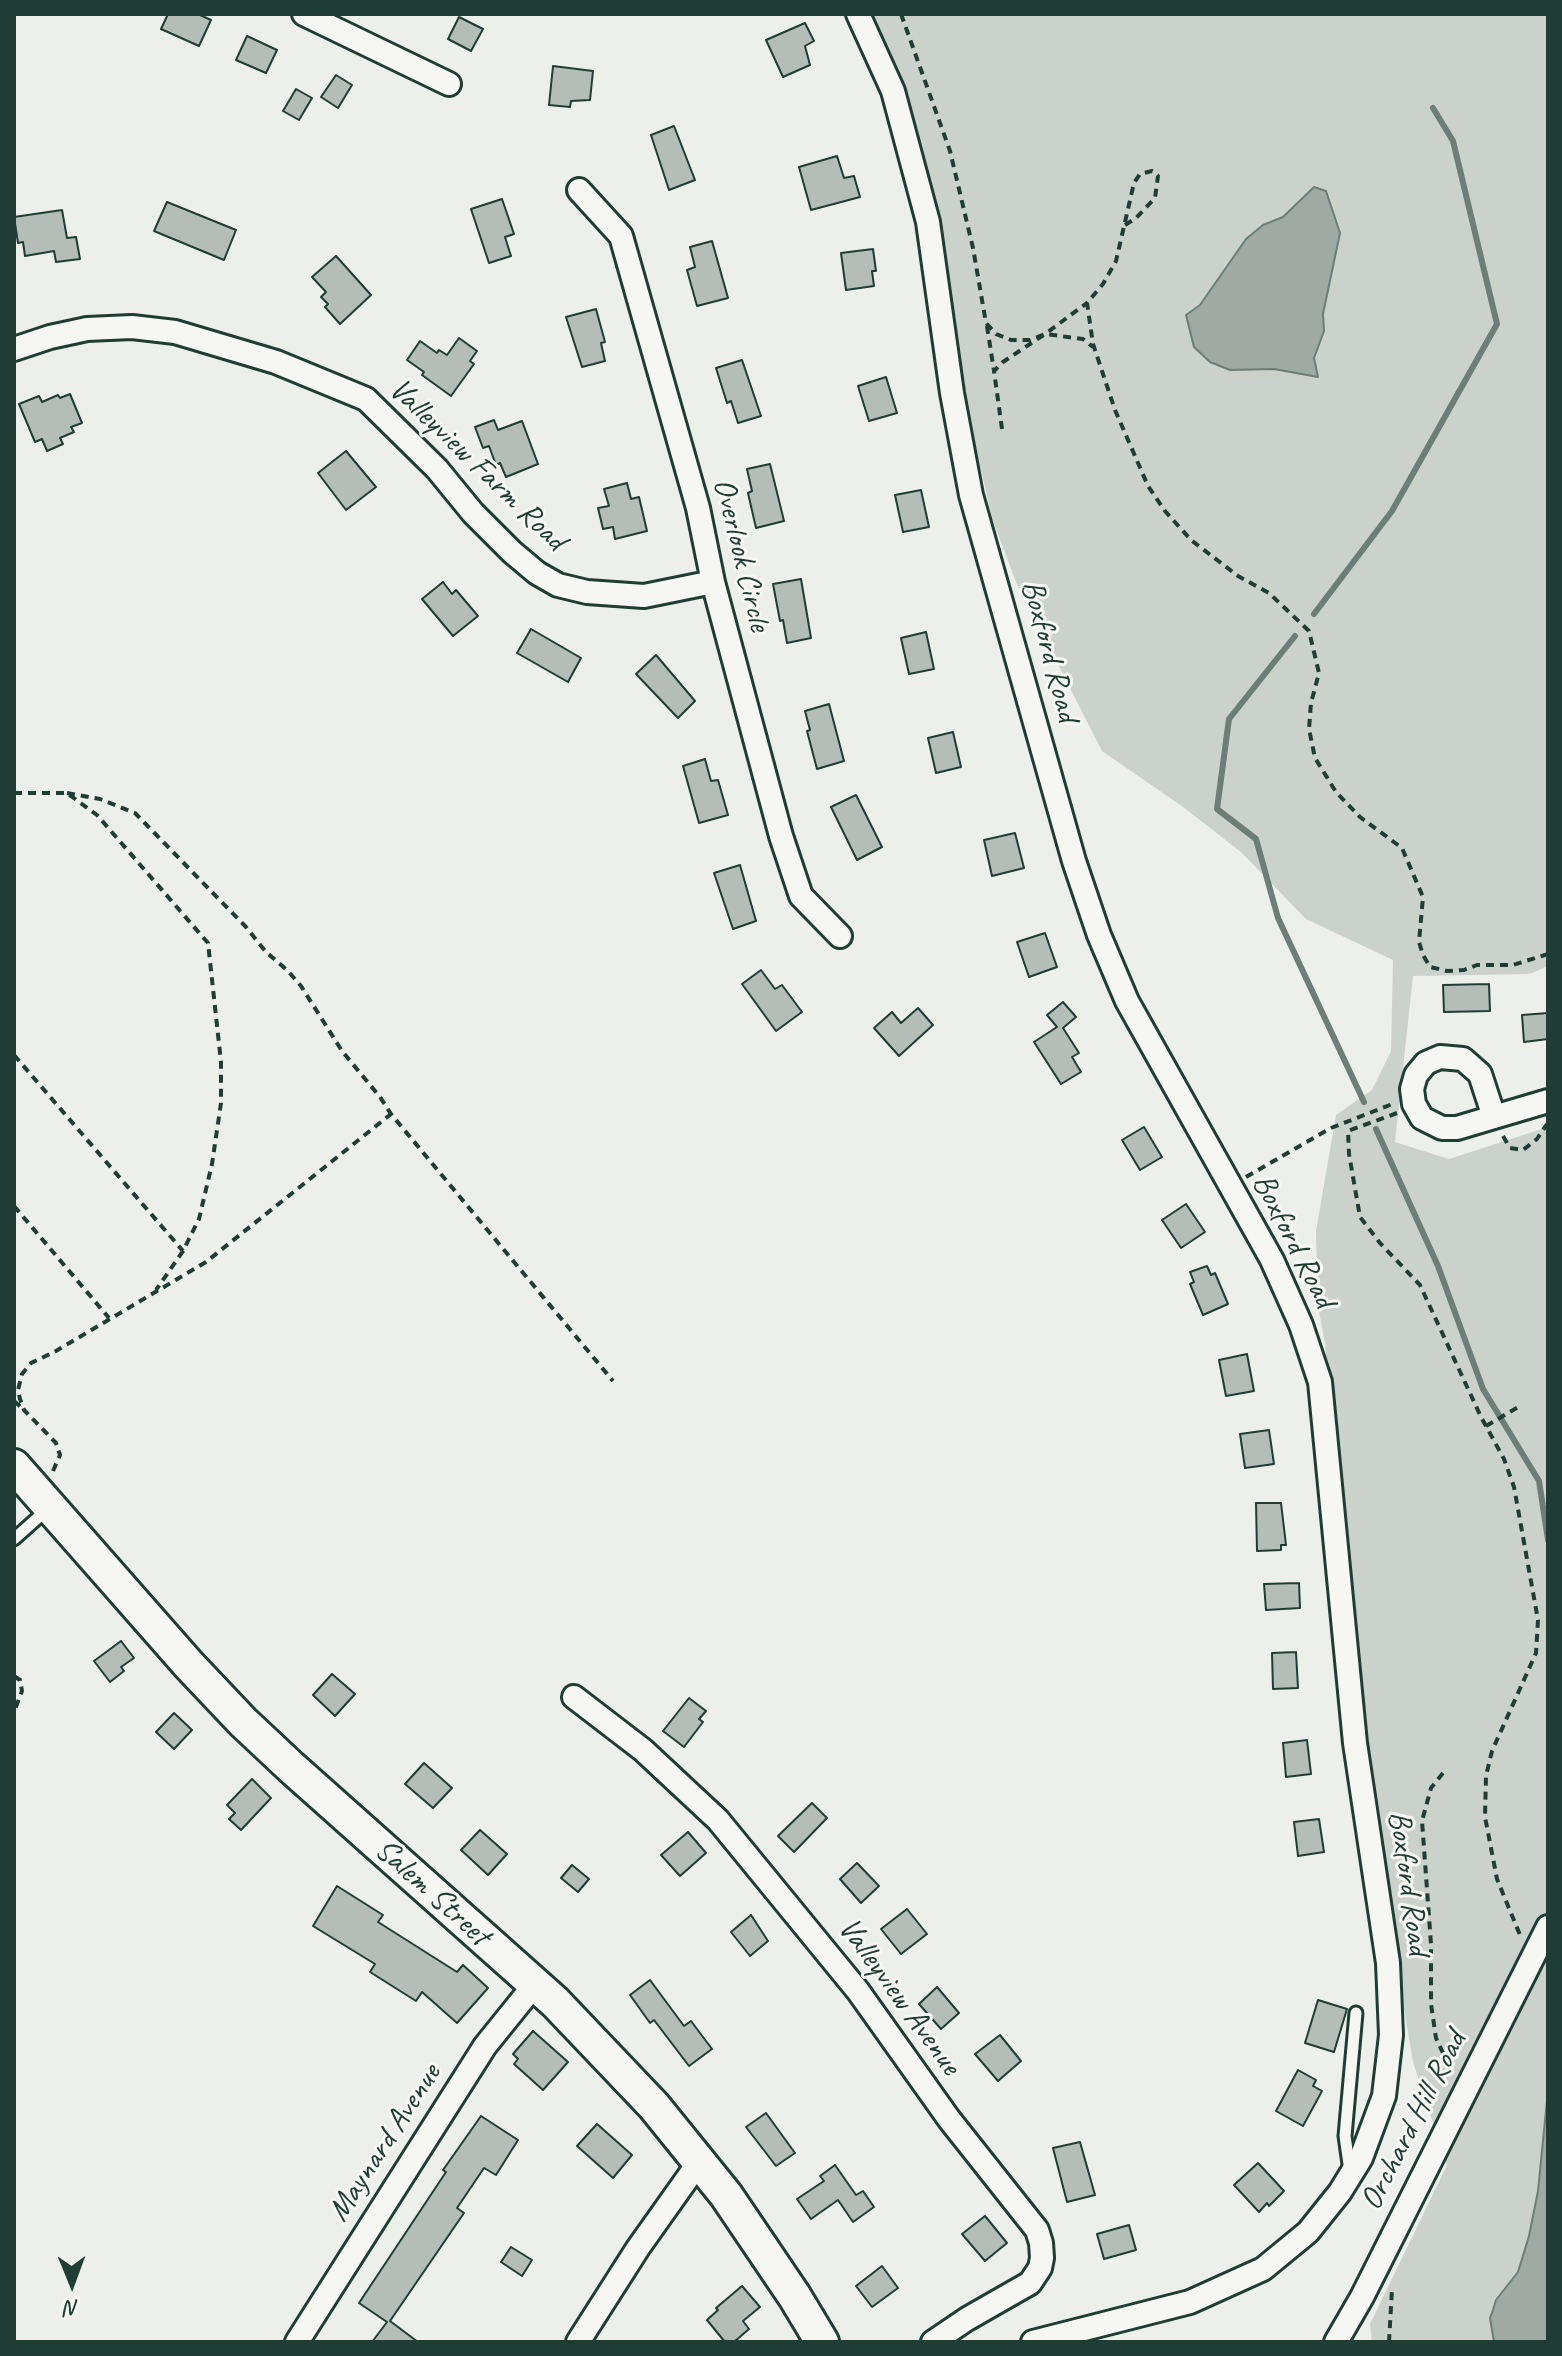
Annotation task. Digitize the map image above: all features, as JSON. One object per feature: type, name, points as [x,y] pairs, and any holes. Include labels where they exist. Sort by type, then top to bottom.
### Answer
[{"type":"main road","name":"Salem Street","points":[[14,1466],[243,1722],[535,1984],[645,2096],[726,2195],[822,2342]]},
{"type":"street","points":[[304,14],[449,84]]},
{"type":"street","name":"Boxford Road","points":[[858,14],[893,91],[928,222],[952,393],[971,495],[1074,861],[1099,935],[1127,1001],[1272,1260],[1301,1325],[1320,1382],[1355,1743],[1388,1963],[1391,2035],[1384,2096],[1361,2158],[1308,2232],[1263,2269],[1190,2302],[1033,2342]]},
{"type":"street","name":"Overlook Circle","points":[[579,190],[621,236],[698,508],[713,582],[781,836],[801,896],[840,936]]},
{"type":"street","name":"Valleyview Farm Road","points":[[14,349],[87,329],[132,327],[175,332],[276,362],[366,399],[437,469],[473,513],[512,552],[537,573],[558,585],[587,592],[644,596],[713,582]]},
{"type":"street","points":[[1495,1122],[1480,1074],[1469,1062],[1455,1057],[1440,1057],[1421,1068],[1413,1082],[1409,1104],[1422,1118],[1442,1128],[1495,1122],[1548,1101]]},
{"type":"street","name":"Valleyview Avenue","points":[[574,1697],[643,1750],[718,1820],[858,1991],[949,2119],[1037,2230],[1042,2258],[1040,2268],[1030,2283],[933,2342]]},
{"type":"street","name":"Orchard Hill Road","points":[[1336,2342],[1362,2297],[1548,1927]]},
{"type":"street","name":"Maynard Avenue","points":[[297,2342],[485,2046],[535,1984]]},
{"type":"street","points":[[578,2342],[638,2248],[699,2162]]},
{"type":"lane","points":[[14,1539],[43,1499]]},
{"type":"lane","points":[[1350,2175],[1345,2136],[1356,2013]]},
{"type":"path","points":[[901,14],[950,151],[973,248],[1002,429]]},
{"type":"path","points":[[994,371],[1087,303],[1103,284],[1116,261],[1134,183],[1140,174],[1152,171],[1158,176],[1155,198],[1125,225]]},
{"type":"path","points":[[1087,303],[1094,349],[1148,486],[1191,540],[1238,576],[1269,593],[1309,631],[1319,673],[1311,703],[1309,729],[1315,758],[1336,792],[1360,817],[1402,848],[1423,897],[1419,942],[1430,967],[1447,971],[1477,965],[1513,965],[1548,954]]},
{"type":"path","points":[[986,323],[996,334],[1011,340],[1030,340],[1045,334],[1083,339],[1094,349]]},
{"type":"path","points":[[14,793],[67,793],[100,799],[135,813],[172,848],[301,986],[342,1051],[391,1114],[613,1381]]},
{"type":"path","points":[[67,793],[97,815],[208,943],[221,1062],[221,1103],[212,1164],[199,1219],[183,1251],[156,1290]]},
{"type":"path","points":[[14,1055],[183,1251]]},
{"type":"path","points":[[1230,1186],[1331,1128],[1409,1104]]},
{"type":"path","points":[[1409,1104],[1348,1131],[1349,1154],[1360,1217],[1420,1285],[1504,1459],[1514,1487],[1538,1620],[1536,1653],[1492,1751],[1486,1776],[1485,1817],[1497,1879],[1520,1931],[1520,1944]]},
{"type":"path","points":[[24,1410],[18,1390],[22,1374],[31,1363],[206,1262],[391,1114]]},
{"type":"path","points":[[1495,1122],[1510,1148],[1523,1150],[1537,1139],[1548,1122]]},
{"type":"path","points":[[14,1206],[109,1318]]},
{"type":"path","points":[[14,1401],[56,1443],[60,1455],[43,1499]]},
{"type":"path","points":[[1486,1426],[1520,1406]]},
{"type":"path","points":[[14,1676],[20,1680],[22,1691],[14,1712]]},
{"type":"path","points":[[1443,1773],[1431,1788],[1422,1821],[1431,1944],[1431,2004],[1436,2038],[1451,2068],[1451,2081],[1458,2067]]},
{"type":"path","points":[[1389,2342],[1390,2293],[1396,2279]]},
{"type":"shaded area","points":[[870,14],[1548,14],[1548,966],[1530,974],[1413,976],[1395,1142],[1449,1159],[1548,1127],[1548,2342],[1372,2342],[1370,2324],[1447,2165],[1413,2062],[1365,1777],[1325,1344],[1318,1306],[1316,1231],[1336,1115],[1372,1090],[1391,1051],[1393,960],[1306,919],[1241,852],[1102,751],[1016,582],[992,518],[960,376],[925,165],[912,116]]},
{"type":"shaded area","points":[[1314,187],[1326,191],[1340,233],[1323,314],[1324,331],[1314,358],[1318,377],[1274,369],[1230,370],[1210,362],[1194,347],[1186,315],[1200,305],[1246,239],[1263,225],[1283,217]]},
{"type":"shaded area","points":[[1548,2090],[1548,2342],[1494,2342],[1490,2318],[1496,2300],[1518,2272],[1529,2236],[1538,2191]]},
{"type":"building","points":[[168,14],[198,14],[211,20],[199,46],[161,29]]},
{"type":"building","points":[[459,17],[483,29],[471,51],[448,39]]},
{"type":"building","points":[[805,23],[814,41],[805,46],[810,65],[783,77],[766,40]]},
{"type":"building","points":[[247,36],[277,50],[266,73],[236,60]]},
{"type":"building","points":[[553,66],[593,71],[590,100],[571,101],[570,107],[549,105]]},
{"type":"building","points":[[336,75],[352,85],[338,108],[321,97]]},
{"type":"building","points":[[296,89],[312,98],[299,120],[283,111]]},
{"type":"building","points":[[674,126],[695,180],[669,190],[651,135]]},
{"type":"building","points":[[837,156],[844,178],[854,176],[860,197],[811,210],[799,167]]},
{"type":"building","points":[[502,199],[514,234],[505,237],[511,256],[489,263],[471,209]]},
{"type":"building","points":[[167,202],[236,230],[224,260],[154,231]]},
{"type":"building","points":[[62,210],[67,238],[76,237],[80,259],[56,262],[54,251],[25,256],[23,242],[18,243],[14,217]]},
{"type":"building","points":[[712,241],[728,298],[697,306],[687,270],[695,267],[690,247]]},
{"type":"building","points":[[873,249],[876,271],[872,271],[874,286],[846,290],[841,253]]},
{"type":"building","points":[[336,256],[371,295],[340,324],[325,307],[328,304],[321,297],[326,292],[312,277]]},
{"type":"building","points":[[596,309],[605,342],[601,343],[605,361],[582,367],[566,317]]},
{"type":"building","points":[[459,338],[477,351],[470,361],[474,364],[451,396],[407,360],[420,341],[437,353],[439,350],[447,355]]},
{"type":"building","points":[[742,360],[761,416],[738,423],[731,401],[727,403],[716,368]]},
{"type":"building","points":[[886,377],[897,413],[869,421],[858,386]]},
{"type":"building","points":[[70,394],[82,423],[71,427],[74,432],[60,438],[63,444],[47,451],[42,439],[35,442],[19,404],[39,396],[42,402]]},
{"type":"building","points":[[494,420],[498,430],[522,421],[538,464],[506,477],[500,463],[496,465],[489,446],[483,448],[475,427]]},
{"type":"building","points":[[346,451],[376,487],[346,510],[318,473]]},
{"type":"building","points":[[770,464],[784,521],[756,528],[748,493],[752,491],[747,469]]},
{"type":"building","points":[[627,483],[631,499],[639,497],[647,531],[615,539],[613,527],[603,529],[598,508],[609,506],[604,489]]},
{"type":"building","points":[[921,490],[929,527],[903,532],[895,495]]},
{"type":"building","points":[[801,579],[811,638],[787,643],[773,584]]},
{"type":"building","points":[[443,582],[452,594],[456,590],[478,616],[453,636],[422,599]]},
{"type":"building","points":[[531,629],[581,658],[568,682],[517,653]]},
{"type":"building","points":[[926,632],[934,669],[909,674],[901,638]]},
{"type":"building","points":[[656,655],[695,701],[678,718],[636,674]]},
{"type":"building","points":[[829,704],[844,761],[817,769],[805,711]]},
{"type":"building","points":[[953,732],[961,767],[936,773],[928,738]]},
{"type":"building","points":[[705,759],[711,781],[718,780],[728,815],[699,823],[683,766]]},
{"type":"building","points":[[856,795],[882,847],[857,860],[831,807]]},
{"type":"building","points":[[1015,833],[1024,868],[992,876],[984,840]]},
{"type":"building","points":[[740,865],[756,921],[733,929],[714,873]]},
{"type":"building","points":[[1045,933],[1057,967],[1029,977],[1017,942]]},
{"type":"building","points":[[761,970],[775,989],[782,985],[802,1012],[776,1031],[742,984]]},
{"type":"building","points":[[1489,984],[1490,1011],[1444,1012],[1443,985]]},
{"type":"building","points":[[1063,1002],[1076,1017],[1063,1028],[1079,1053],[1072,1057],[1081,1072],[1061,1084],[1034,1042],[1057,1027],[1047,1015]]},
{"type":"building","points":[[918,1008],[933,1025],[899,1056],[874,1028],[892,1012],[901,1023]]},
{"type":"building","points":[[1548,1013],[1548,1039],[1524,1042],[1522,1015]]},
{"type":"building","points":[[1144,1127],[1162,1157],[1140,1170],[1122,1140]]},
{"type":"building","points":[[1186,1204],[1205,1232],[1181,1248],[1162,1220]]},
{"type":"building","points":[[1207,1266],[1211,1275],[1215,1273],[1228,1304],[1203,1315],[1190,1284],[1194,1282],[1190,1272]]},
{"type":"building","points":[[1247,1354],[1254,1391],[1226,1396],[1219,1360]]},
{"type":"building","points":[[1269,1430],[1274,1464],[1245,1468],[1240,1434]]},
{"type":"building","points":[[1256,1503],[1281,1503],[1286,1545],[1281,1545],[1281,1550],[1257,1551]]},
{"type":"building","points":[[1299,1583],[1300,1608],[1266,1610],[1264,1584]]},
{"type":"building","points":[[121,1641],[134,1658],[121,1667],[124,1671],[110,1682],[94,1661]]},
{"type":"building","points":[[1296,1652],[1298,1688],[1273,1689],[1272,1653]]},
{"type":"building","points":[[332,1674],[355,1694],[335,1716],[313,1695]]},
{"type":"building","points":[[689,1698],[706,1711],[699,1719],[703,1722],[684,1747],[663,1731]]},
{"type":"building","points":[[174,1713],[192,1730],[174,1749],[156,1732]]},
{"type":"building","points":[[1307,1740],[1311,1774],[1286,1777],[1283,1743]]},
{"type":"building","points":[[424,1763],[452,1788],[433,1808],[405,1784]]},
{"type":"building","points":[[252,1779],[271,1798],[241,1830],[229,1819],[235,1813],[227,1805]]},
{"type":"building","points":[[812,1803],[827,1818],[794,1852],[778,1836]]},
{"type":"building","points":[[1319,1819],[1324,1852],[1298,1856],[1294,1822]]},
{"type":"building","points":[[480,1830],[507,1854],[488,1875],[461,1850]]},
{"type":"building","points":[[688,1832],[706,1853],[680,1876],[661,1855]]},
{"type":"building","points":[[857,1863],[879,1886],[861,1903],[840,1879]]},
{"type":"building","points":[[572,1865],[589,1879],[578,1892],[561,1878]]},
{"type":"building","points":[[337,1886],[383,1915],[378,1922],[457,1972],[463,1965],[488,1988],[457,2023],[422,1992],[416,2001],[370,1972],[375,1964],[313,1926]]},
{"type":"building","points":[[907,1909],[927,1934],[901,1954],[881,1929]]},
{"type":"building","points":[[751,1915],[768,1941],[750,1956],[731,1932]]},
{"type":"building","points":[[650,1980],[684,2026],[691,2021],[712,2049],[689,2066],[654,2020],[650,2023],[630,1995]]},
{"type":"building","points":[[937,1987],[959,2013],[941,2029],[919,2004]]},
{"type":"building","points":[[1318,2000],[1347,2009],[1334,2052],[1305,2043]]},
{"type":"building","points":[[533,2031],[568,2062],[543,2090],[514,2064],[518,2059],[513,2054]]},
{"type":"building","points":[[1000,2035],[1021,2061],[998,2081],[975,2054]]},
{"type":"building","points":[[1298,2070],[1316,2080],[1313,2086],[1322,2091],[1303,2126],[1276,2111]]},
{"type":"building","points":[[766,2113],[795,2153],[776,2166],[746,2127]]},
{"type":"building","points":[[481,2116],[518,2140],[496,2175],[484,2168],[457,2208],[464,2213],[390,2321],[418,2342],[372,2342],[387,2322],[359,2303]]},
{"type":"building","points":[[597,2124],[632,2155],[613,2178],[577,2146]]},
{"type":"building","points":[[1080,2142],[1095,2195],[1067,2202],[1053,2148]]},
{"type":"building","points":[[1258,2163],[1284,2191],[1259,2212],[1234,2185]]},
{"type":"building","points":[[835,2165],[856,2195],[863,2191],[874,2207],[853,2222],[838,2200],[811,2219],[797,2199],[824,2181],[820,2176]]},
{"type":"building","points":[[985,2216],[1007,2243],[985,2261],[962,2234]]},
{"type":"building","points":[[1129,2225],[1136,2250],[1104,2259],[1097,2234]]},
{"type":"building","points":[[511,2247],[532,2260],[522,2276],[501,2262]]},
{"type":"building","points":[[882,2266],[898,2288],[872,2307],[856,2286]]},
{"type":"building","points":[[742,2286],[760,2307],[743,2321],[749,2329],[734,2342],[725,2342],[707,2320]]},
{"type":"waterway","points":[[1314,614],[1392,511],[1497,324],[1453,141],[1433,108]]},
{"type":"waterway","points":[[1295,636],[1229,719],[1217,809],[1256,839],[1278,918],[1364,1102]]},
{"type":"waterway","points":[[1376,1129],[1438,1266],[1483,1389],[1539,1481],[1548,1540]]}]
